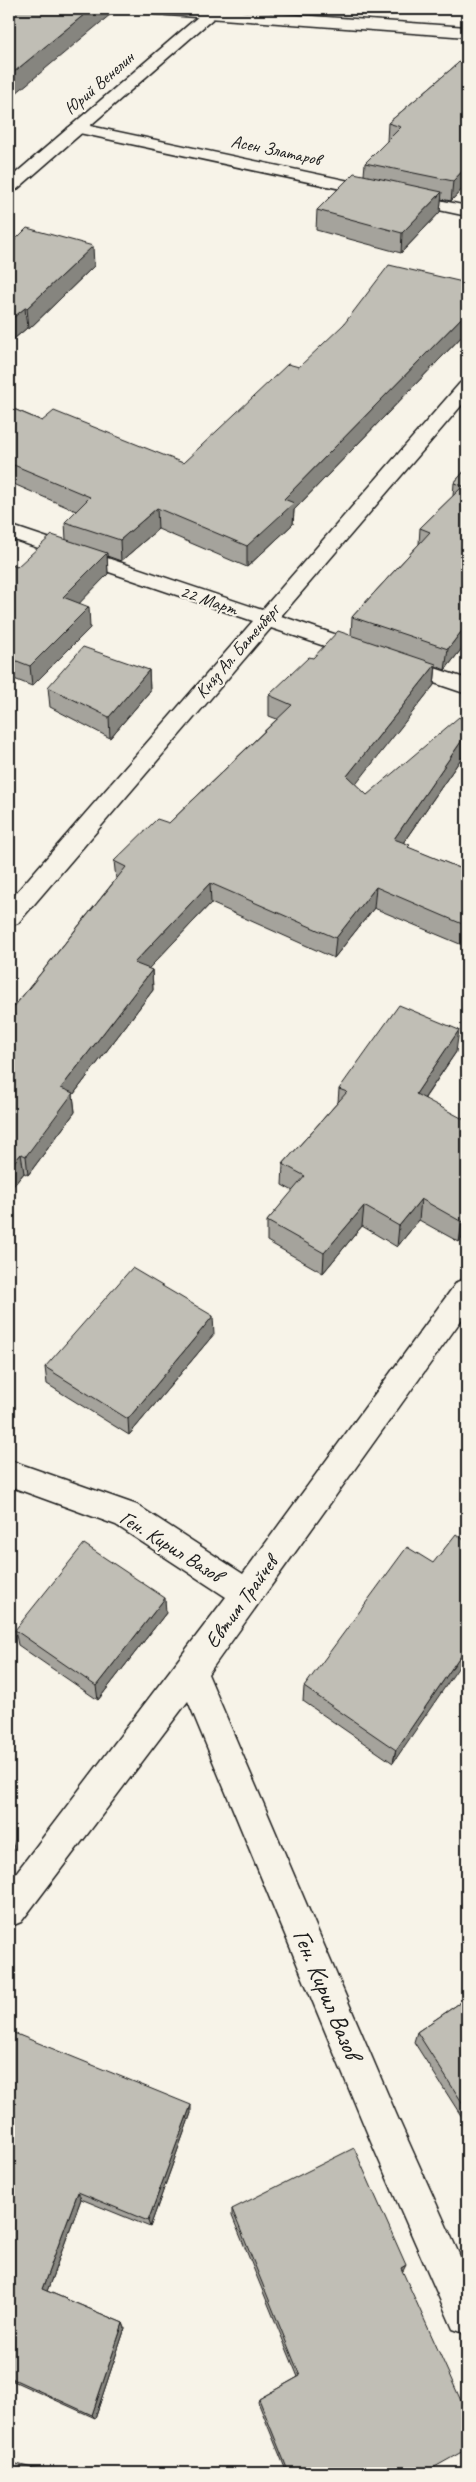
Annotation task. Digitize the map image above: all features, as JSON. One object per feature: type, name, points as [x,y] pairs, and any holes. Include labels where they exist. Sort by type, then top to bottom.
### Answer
[{"type":"street","points":[[154,9],[213,11],[467,32]]},
{"type":"street","name":"Юрий Венелин","points":[[9,187],[213,11]]},
{"type":"street","name":"Асен Златаров","points":[[76,128],[467,211]]},
{"type":"street","name":"Княз Ал. Батенберг","points":[[9,917],[467,387]]},
{"type":"street","name":"22 Март","points":[[9,532],[467,687]]},
{"type":"street","name":"Евтим Трайчев","points":[[9,1910],[191,1671],[467,1290]]},
{"type":"street","name":"Ген. Кирил Вазов","points":[[9,1473],[126,1515],[247,1594]]},
{"type":"street","name":"Ген. Кирил Вазов","points":[[191,1671],[384,2130],[467,2316]]},
{"type":"building","points":[[9,9],[91,9],[9,76]]},
{"type":"building","points":[[467,54],[467,166],[453,181],[365,163],[401,127],[388,123]]},
{"type":"building","points":[[354,173],[442,192],[402,233],[317,210]]},
{"type":"building","points":[[27,228],[93,246],[27,308],[9,321],[9,246]]},
{"type":"building","points":[[389,265],[467,283],[467,312],[284,499],[294,503],[247,546],[157,508],[120,540],[65,522],[90,497],[9,463],[9,407],[42,421],[54,411],[183,463],[288,364],[299,367],[344,324]]},
{"type":"building","points":[[467,468],[467,624],[448,649],[352,617],[430,532],[420,528],[463,486],[454,483]]},
{"type":"building","points":[[52,535],[107,553],[63,597],[89,607],[30,666],[9,658],[9,564],[17,567]]},
{"type":"building","points":[[338,631],[436,664],[347,776],[367,795],[459,717],[467,725],[467,733],[394,839],[410,845],[408,847],[467,871],[467,926],[376,887],[336,938],[210,883],[134,963],[152,970],[61,1088],[73,1093],[26,1156],[21,1154],[9,1168],[9,1013],[126,867],[114,861],[157,819],[169,823],[292,705],[269,695],[309,657],[313,658]]},
{"type":"building","points":[[83,647],[149,670],[109,717],[48,687]]},
{"type":"building","points":[[399,1005],[459,1030],[416,1094],[467,1121],[467,1216],[462,1222],[421,1199],[399,1226],[364,1206],[324,1253],[267,1221],[305,1176],[283,1164],[347,1092],[339,1089]]},
{"type":"building","points":[[132,1268],[213,1316],[128,1419],[45,1367]]},
{"type":"building","points":[[456,1534],[467,1542],[467,1646],[396,1750],[304,1687],[407,1547],[433,1563]]},
{"type":"building","points":[[84,1544],[165,1598],[96,1686],[15,1630]]},
{"type":"building","points":[[467,1998],[467,2110],[417,2032]]},
{"type":"building","points":[[9,2031],[191,2105],[148,2221],[78,2192],[42,2289],[123,2323],[92,2415],[9,2377],[9,2170],[13,2159],[9,2158]]},
{"type":"building","points":[[354,2148],[406,2265],[401,2268],[467,2414],[467,2449],[424,2473],[289,2473],[259,2399],[300,2376],[232,2209]]},
{"type":"building","points":[[9,2462],[51,2473],[9,2473]]}]
